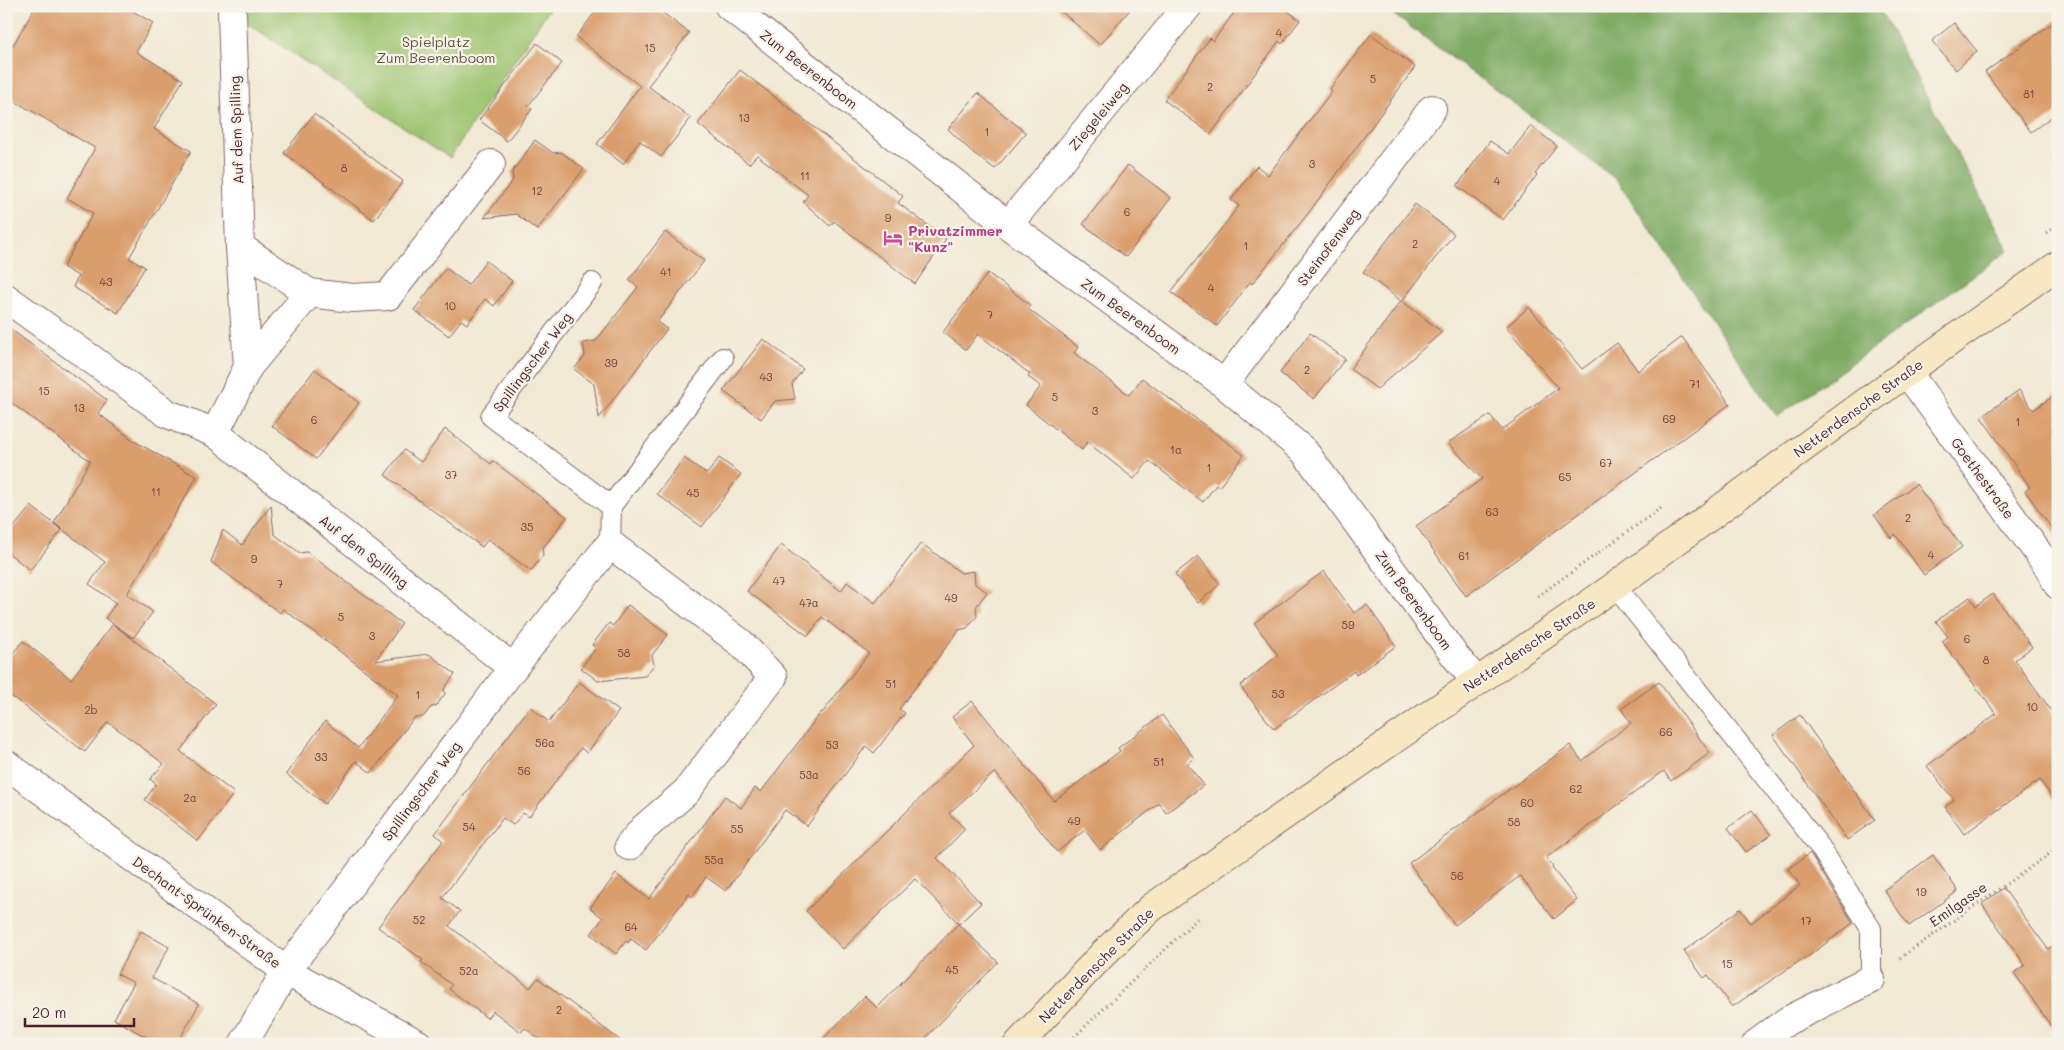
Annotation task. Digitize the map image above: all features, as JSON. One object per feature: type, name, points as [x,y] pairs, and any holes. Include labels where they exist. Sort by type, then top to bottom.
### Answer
[{"type":"street","name":"Zum Beerenboom","points":[[729,6],[1008,225],[1224,384],[1304,451],[1455,656],[1476,681]]},
{"type":"street","name":"Ziegeleiweg","points":[[1008,225],[1188,6]]},
{"type":"street","name":"Auf dem Spilling","points":[[232,13],[240,247],[248,367]]},
{"type":"street","name":"Steinofenweg","points":[[1224,384],[1432,109]]},
{"type":"street","points":[[240,247],[309,293],[352,298],[388,296],[491,164]]},
{"type":"street","name":"Netterdensche Straße","points":[[1018,1044],[1103,954],[1151,908],[1615,586],[1907,372],[2058,265]]},
{"type":"street","points":[[215,433],[248,367],[309,293]]},
{"type":"street","name":"Auf dem Spilling","points":[[6,298],[168,414],[215,433],[513,668]]},
{"type":"street","name":"Goethestraße","points":[[1907,372],[2049,568],[2058,584]]},
{"type":"street","points":[[610,544],[741,642],[773,677],[686,792],[644,828],[630,846]]},
{"type":"street","name":"Spillingscher Weg","points":[[243,1044],[286,971],[513,668],[610,544]]},
{"type":"street","name":"Dechant-Sprünken-Straße","points":[[6,764],[286,971],[418,1044]]},
{"type":"street","points":[[1756,1044],[1787,1021],[1871,979]]},
{"type":"lane","name":"Spillingscher Weg","points":[[592,283],[491,416],[611,506]]},
{"type":"lane","points":[[610,544],[611,506],[723,358]]},
{"type":"lane","points":[[1615,586],[1820,847],[1871,929],[1871,979]]},
{"type":"path","name":"Emilgasse","points":[[1871,979],[2058,848]]},
{"type":"green space","name":"Spielplatz Zum Beerenboom","points":[[233,6],[551,6],[450,158],[232,13]]},
{"type":"green space","points":[[1382,6],[1878,6],[2009,250],[1777,417],[1617,180]]},
{"type":"building","points":[[36,6],[124,6],[153,23],[136,52],[183,80],[154,129],[191,151],[129,258],[145,267],[118,313],[73,287],[78,276],[63,267],[93,213],[67,198],[95,148],[6,96],[6,57]]},
{"type":"building","points":[[600,6],[654,6],[689,33],[648,86],[691,118],[661,157],[640,141],[623,164],[597,144],[640,86],[576,37]]},
{"type":"building","points":[[1055,6],[1133,6],[1100,45]]},
{"type":"building","points":[[1239,6],[1281,6],[1300,20],[1282,44],[1279,41],[1211,134],[1164,100],[1210,38],[1213,41]]},
{"type":"building","points":[[2058,19],[2058,112],[2031,132],[1985,72]]},
{"type":"building","points":[[1954,23],[1977,51],[1956,70],[1932,41]]},
{"type":"building","points":[[1371,34],[1415,67],[1310,211],[1252,284],[1250,282],[1217,326],[1171,292],[1239,206],[1231,200],[1257,166],[1268,175],[1332,91],[1330,89]]},
{"type":"building","points":[[537,43],[562,63],[528,106],[532,109],[507,141],[479,120]]},
{"type":"building","points":[[740,70],[903,196],[898,203],[946,239],[915,284],[834,221],[830,226],[803,202],[808,195],[757,155],[749,164],[698,124]]},
{"type":"building","points":[[978,93],[1026,133],[995,169],[971,151],[948,129]]},
{"type":"building","points":[[314,114],[403,181],[374,220],[284,153]]},
{"type":"building","points":[[1531,126],[1557,146],[1503,220],[1457,186],[1490,141],[1509,154]]},
{"type":"building","points":[[535,140],[553,153],[561,152],[584,169],[537,230],[516,214],[484,218],[513,180],[512,172]]},
{"type":"building","points":[[1128,165],[1171,198],[1126,257],[1083,224]]},
{"type":"building","points":[[1415,204],[1454,234],[1402,301],[1442,332],[1377,389],[1350,369],[1401,301],[1363,272]]},
{"type":"building","points":[[665,232],[704,261],[657,322],[667,329],[599,418],[594,384],[574,369],[585,356],[583,343],[596,341],[638,287],[629,280]]},
{"type":"building","points":[[486,261],[512,281],[494,306],[485,299],[467,324],[461,320],[449,336],[414,310],[446,268],[468,285]]},
{"type":"building","points":[[988,273],[1030,305],[1028,309],[1078,347],[1074,353],[1129,395],[1142,378],[1244,455],[1219,487],[1216,485],[1203,502],[1149,461],[1134,479],[1087,442],[1082,450],[1026,405],[1041,386],[1028,377],[1030,374],[978,334],[966,350],[943,332]]},
{"type":"building","points":[[1529,307],[1582,369],[1617,343],[1638,371],[1682,337],[1730,404],[1466,596],[1416,526],[1482,479],[1448,443],[1490,415],[1502,430],[1558,388],[1506,327]]},
{"type":"building","points":[[6,326],[107,400],[98,413],[134,441],[197,477],[127,594],[153,612],[133,638],[105,618],[116,603],[89,584],[105,562],[54,523],[90,461],[6,399]]},
{"type":"building","points":[[1310,333],[1345,359],[1314,399],[1280,373]]},
{"type":"building","points":[[763,339],[803,369],[792,384],[795,399],[775,401],[761,419],[723,391]]},
{"type":"building","points":[[315,369],[359,403],[316,459],[272,426]]},
{"type":"building","points":[[2019,390],[2033,410],[2058,393],[2058,537],[2025,491],[2030,487],[1981,417]]},
{"type":"building","points":[[445,429],[491,464],[493,461],[567,517],[542,549],[543,555],[531,571],[488,539],[482,547],[385,475],[404,450],[421,462]]},
{"type":"building","points":[[684,458],[707,474],[719,458],[741,474],[702,527],[657,494]]},
{"type":"building","points":[[1916,484],[1962,547],[1924,575],[1895,534],[1891,538],[1874,515]]},
{"type":"building","points":[[271,505],[274,534],[300,553],[307,552],[402,624],[375,661],[429,654],[455,674],[444,689],[445,694],[436,706],[431,707],[423,717],[414,718],[371,773],[356,761],[325,804],[286,774],[325,721],[358,748],[398,695],[283,609],[280,613],[211,562],[223,530],[242,545]]},
{"type":"building","points":[[31,506],[62,530],[30,570],[6,551],[6,537]]},
{"type":"building","points":[[921,543],[961,573],[974,571],[975,584],[987,592],[976,607],[977,616],[967,628],[959,630],[899,709],[905,713],[874,753],[866,746],[807,826],[785,810],[726,891],[706,877],[692,897],[689,894],[646,950],[631,939],[628,943],[626,941],[616,954],[591,934],[603,918],[590,908],[616,874],[649,899],[725,796],[741,808],[755,788],[761,792],[821,712],[869,653],[822,617],[808,636],[747,591],[781,545],[841,591],[847,582],[875,603]]},
{"type":"building","points":[[1198,556],[1220,584],[1198,603],[1175,574]]},
{"type":"building","points":[[1324,571],[1354,613],[1367,605],[1396,646],[1356,675],[1354,671],[1274,729],[1240,686],[1278,655],[1254,623]]},
{"type":"building","points":[[1993,594],[2032,647],[2015,660],[2058,720],[2058,806],[2040,780],[1964,834],[1945,807],[1954,800],[1927,766],[1996,714],[1942,641],[1948,637],[1936,621],[1970,597],[1976,606]]},
{"type":"building","points":[[628,605],[668,635],[652,655],[654,665],[645,676],[598,681],[581,668],[596,648],[592,645],[609,623],[613,626]]},
{"type":"building","points":[[113,624],[216,704],[180,751],[234,793],[198,841],[145,800],[156,784],[150,779],[164,764],[108,722],[85,752],[6,692],[6,661],[23,641],[71,679]]},
{"type":"building","points":[[579,682],[619,711],[587,753],[581,748],[529,817],[523,813],[513,825],[503,818],[442,898],[460,911],[449,926],[530,988],[538,978],[625,1044],[545,1044],[525,1028],[521,1032],[493,1011],[487,1018],[449,989],[452,985],[421,962],[423,960],[378,927],[443,841],[435,834],[530,707],[549,722]]},
{"type":"building","points":[[1659,682],[1710,753],[1671,781],[1664,771],[1546,858],[1577,900],[1554,919],[1520,876],[1455,925],[1409,863],[1570,745],[1582,761],[1631,723],[1621,709]]},
{"type":"building","points":[[972,701],[1054,801],[1120,751],[1118,748],[1162,715],[1194,758],[1187,764],[1204,785],[1166,813],[1159,803],[1100,850],[1085,830],[1057,852],[995,772],[949,813],[965,829],[937,858],[981,903],[959,924],[915,879],[843,949],[806,911],[974,745],[952,717]]},
{"type":"building","points":[[1800,715],[1875,820],[1847,840],[1773,735]]},
{"type":"building","points":[[1752,810],[1771,835],[1746,852],[1728,828]]},
{"type":"building","points":[[1810,853],[1853,923],[1802,961],[1732,1007],[1708,975],[1704,978],[1684,951],[1740,909],[1751,923],[1800,885],[1788,869]]},
{"type":"building","points":[[1933,855],[1958,891],[1909,926],[1884,890]]},
{"type":"building","points":[[2003,888],[2048,949],[2058,942],[2058,1036],[2014,973],[2025,965],[1982,904]]},
{"type":"building","points":[[958,924],[998,962],[920,1044],[818,1044],[865,996],[877,1008]]},
{"type":"building","points":[[141,931],[169,947],[152,978],[199,1004],[177,1044],[159,1044],[114,1019],[134,983],[117,974]]},
{"type":"place","name":"Privatzimmer \"Kunz\"","points":[[893,238]]}]
